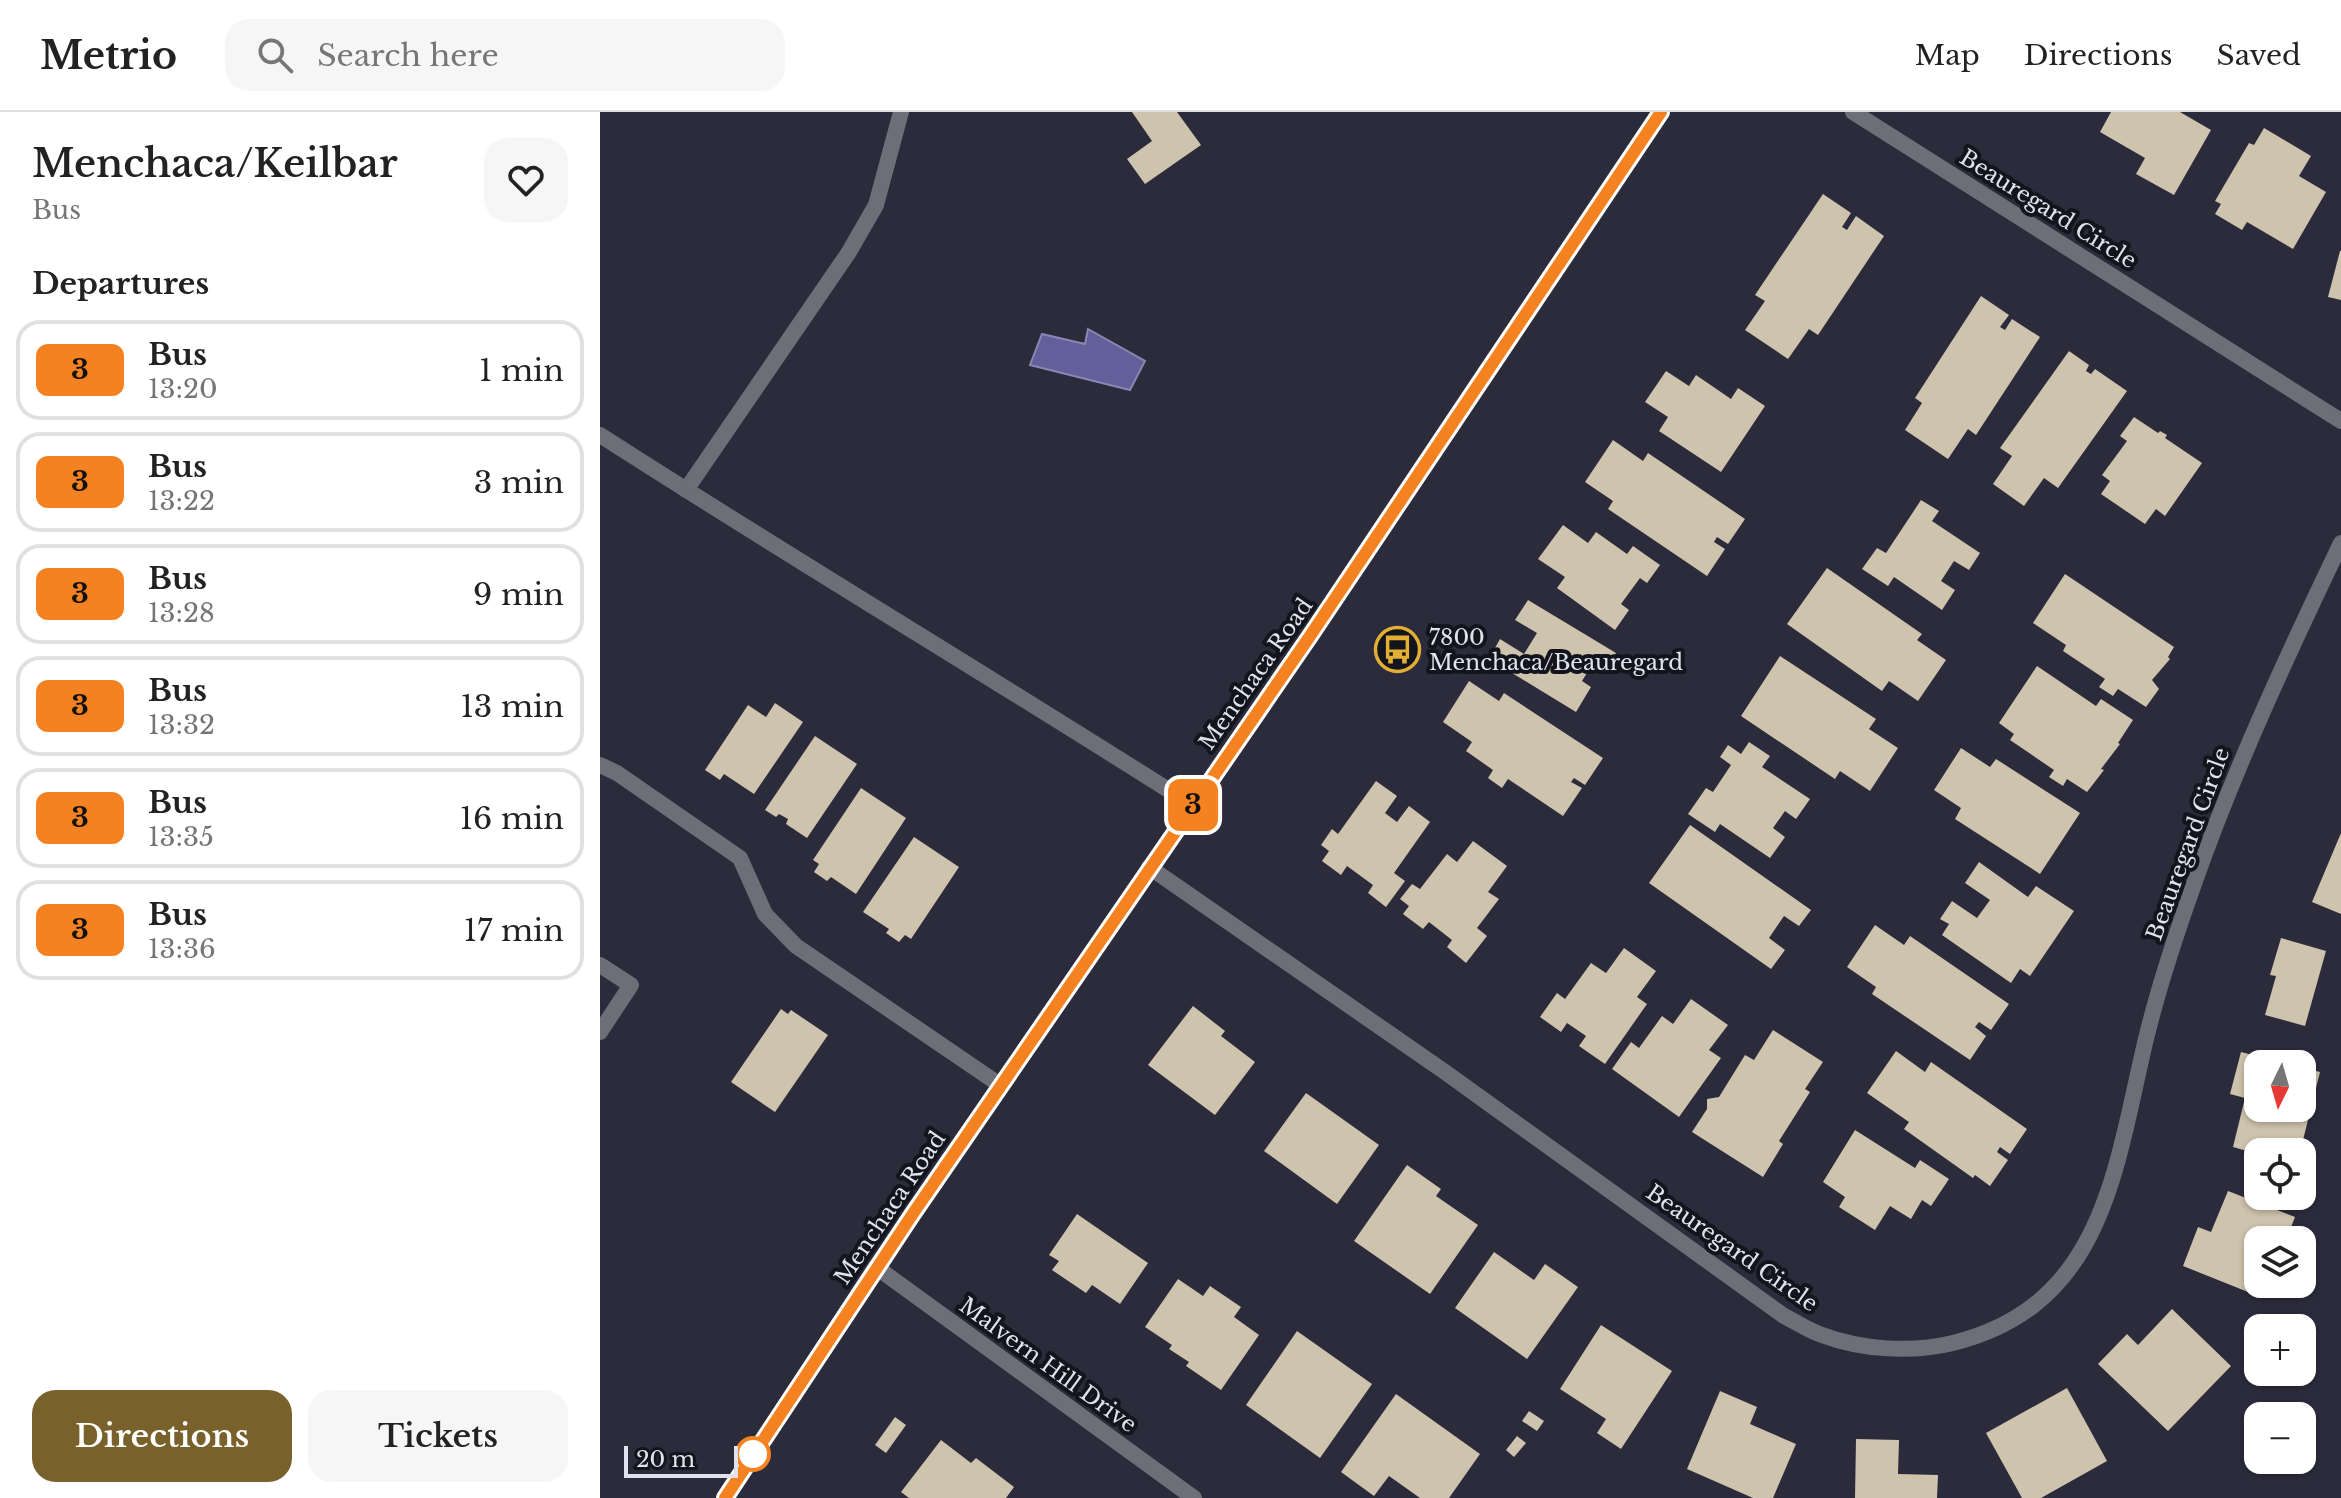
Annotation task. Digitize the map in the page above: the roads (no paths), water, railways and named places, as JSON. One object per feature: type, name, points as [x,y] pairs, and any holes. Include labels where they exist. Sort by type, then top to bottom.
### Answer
[{"type":"main road","name":"Menchaca Road","points":[[725,1498],[876,1267],[1310,636],[1661,112]]},
{"type":"street","points":[[686,490],[849,252],[876,205],[901,112]]},
{"type":"street","name":"Beauregard Circle","points":[[1853,112],[2341,421]]},
{"type":"street","points":[[600,435],[1192,805]]},
{"type":"street","name":"Beauregard Circle","points":[[1149,867],[1432,1063],[1784,1316],[1821,1335],[1861,1345],[1902,1349],[1941,1346],[1978,1337],[2015,1318],[2053,1289],[2083,1251],[2100,1219],[2120,1155],[2164,972],[2195,880],[2256,722],[2341,543]]},
{"type":"street","points":[[600,765],[617,773],[740,858],[765,914],[796,946],[1000,1085]]},
{"type":"street","points":[[600,965],[631,985],[600,1032]]},
{"type":"street","name":"Malvern Hill Drive","points":[[876,1267],[1194,1498]]},
{"type":"place","name":"7800 Menchaca/Beauregard","points":[[1398,650]]}]
